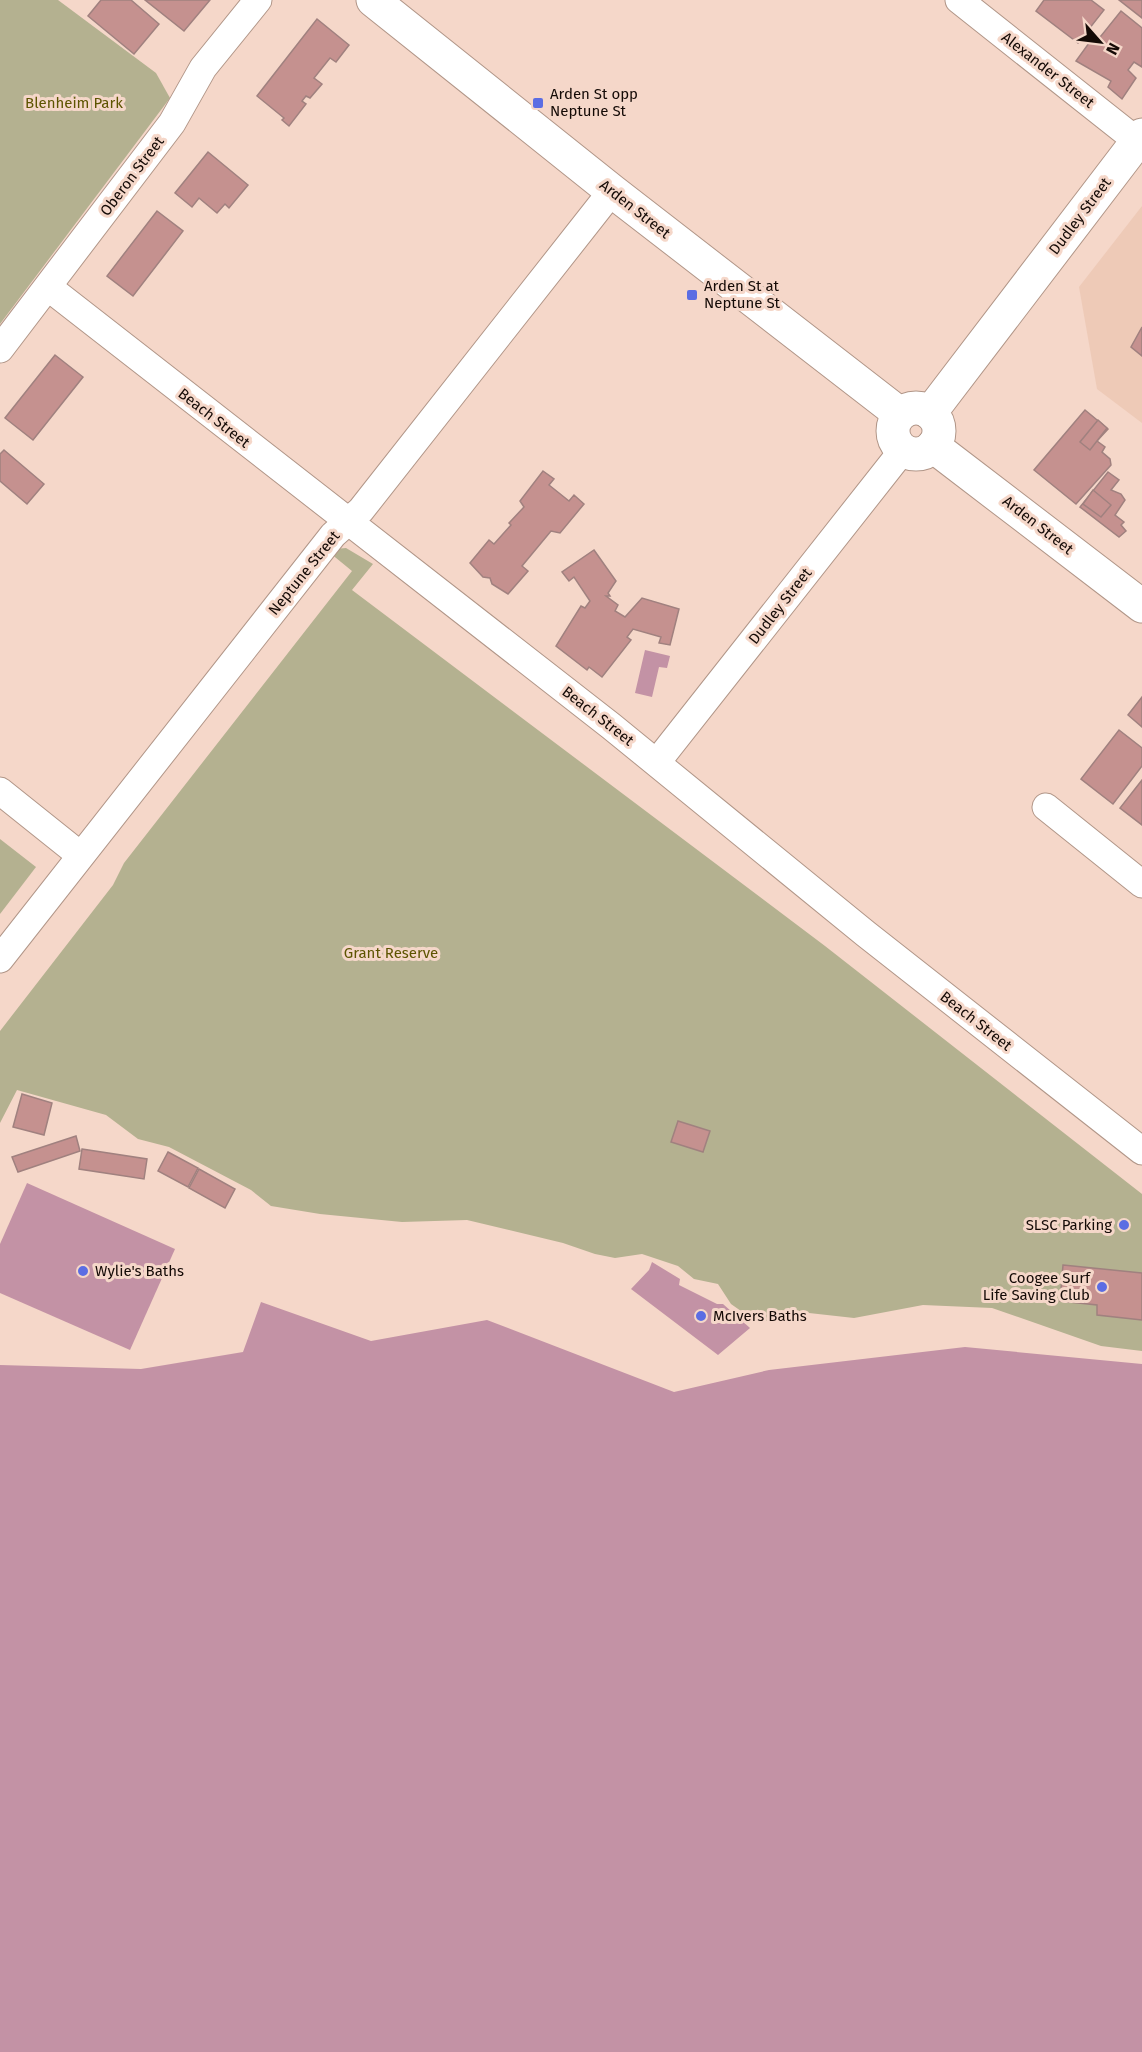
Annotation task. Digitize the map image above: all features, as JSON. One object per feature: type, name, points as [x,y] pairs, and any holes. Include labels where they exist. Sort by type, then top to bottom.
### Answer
[{"type":"main road","name":"Arden Street","points":[[373,0],[612,191],[915,413]]},
{"type":"main road","name":"Dudley Street","points":[[915,413],[1140,138]]},
{"type":"main road","points":[[915,413],[892,431],[895,442],[918,448]]},
{"type":"main road","name":"Arden Street","points":[[918,448],[1142,606]]},
{"type":"street","name":"Oberon Street","points":[[0,349],[172,123],[203,68],[258,0]]},
{"type":"street","name":"Alexander Street","points":[[959,0],[1140,138]]},
{"type":"street","name":"Neptune Street","points":[[0,958],[333,535],[362,510],[612,191]]},
{"type":"street","name":"Beach Street","points":[[48,287],[346,522],[657,762],[876,941],[1142,1151]]},
{"type":"street","name":"Dudley Street","points":[[657,762],[918,448]]},
{"type":"street","points":[[0,791],[80,855]]},
{"type":"street","points":[[1046,807],[1142,884]]},
{"type":"shaded area","points":[[1142,206],[1142,423],[1097,389],[1079,287]]},
{"type":"shaded area","points":[[645,650],[670,656],[667,668],[659,667],[652,697],[635,693]]},
{"type":"shaded area","name":"Wylie's Baths","points":[[27,1183],[175,1249],[130,1350],[0,1293],[0,1244]]},
{"type":"shaded area","name":"McIvers Baths","points":[[652,1262],[680,1279],[679,1285],[717,1304],[723,1304],[750,1328],[718,1355],[631,1289],[649,1270]]},
{"type":"shaded area","points":[[261,1302],[371,1341],[487,1320],[674,1392],[769,1370],[965,1347],[1142,1364],[1142,2052],[0,2052],[0,1365],[141,1369],[243,1352]]},
{"type":"green space","name":"Blenheim Park","points":[[0,0],[58,0],[156,73],[170,98],[0,324]]},
{"type":"green space","name":"Grant Reserve","points":[[346,548],[373,564],[352,590],[825,946],[1142,1194],[1142,1351],[1101,1346],[992,1308],[923,1305],[854,1318],[800,1312],[758,1323],[731,1304],[718,1284],[694,1279],[678,1266],[642,1254],[615,1258],[467,1220],[402,1222],[320,1214],[271,1206],[251,1190],[169,1147],[138,1139],[106,1115],[17,1090],[0,1123],[0,1031],[113,885],[124,863],[352,571],[330,553],[335,549]]},
{"type":"green space","points":[[0,839],[36,867],[0,914]]},
{"type":"building","points":[[101,0],[131,0],[159,24],[134,54],[88,16]]},
{"type":"building","points":[[145,0],[210,0],[184,31]]},
{"type":"building","points":[[1044,0],[1091,0],[1104,10],[1078,43],[1036,11]]},
{"type":"building","points":[[1119,0],[1142,0],[1142,18]]},
{"type":"building","points":[[1121,11],[1142,28],[1142,67],[1134,62],[1128,70],[1136,78],[1122,99],[1108,87],[1111,81],[1076,61],[1089,43],[1101,36]]},
{"type":"building","points":[[317,19],[349,45],[336,62],[330,58],[314,78],[322,84],[310,98],[306,96],[302,101],[306,104],[289,126],[282,120],[284,118],[257,96]]},
{"type":"building","points":[[208,152],[248,185],[229,208],[225,204],[217,213],[199,198],[192,207],[175,193]]},
{"type":"building","points":[[157,211],[183,231],[133,296],[107,276]]},
{"type":"building","points":[[1142,327],[1142,356],[1131,347]]},
{"type":"building","points":[[55,355],[83,377],[33,440],[5,418]]},
{"type":"building","points":[[1085,410],[1108,429],[1097,441],[1105,447],[1102,452],[1110,459],[1111,465],[1076,504],[1034,470]]},
{"type":"building","points":[[1098,420],[1107,428],[1090,450],[1080,442]]},
{"type":"building","points":[[4,450],[44,484],[27,504],[0,481],[0,454]]},
{"type":"building","points":[[543,471],[554,479],[549,485],[569,501],[574,495],[584,504],[560,533],[551,531],[522,566],[528,571],[508,594],[492,584],[490,578],[483,577],[470,563],[489,540],[494,544],[511,525],[509,523],[524,507],[520,501]]},
{"type":"building","points":[[1108,472],[1119,480],[1111,490],[1121,494],[1125,500],[1115,515],[1124,522],[1121,525],[1126,531],[1119,537],[1080,507]]},
{"type":"building","points":[[1093,490],[1111,505],[1101,517],[1083,504]]},
{"type":"building","points":[[594,550],[616,581],[608,593],[610,596],[606,596],[618,605],[615,611],[625,617],[642,598],[679,609],[670,645],[659,643],[661,637],[633,629],[627,637],[631,640],[602,677],[589,667],[587,670],[556,646],[581,606],[585,608],[590,601],[574,577],[569,581],[562,572]]},
{"type":"building","points":[[1142,697],[1142,727],[1128,715]]},
{"type":"building","points":[[1119,730],[1142,748],[1142,766],[1113,804],[1081,779]]},
{"type":"building","points":[[1142,780],[1142,825],[1120,808]]},
{"type":"building","points":[[22,1094],[52,1103],[44,1135],[13,1127]]},
{"type":"building","points":[[678,1121],[710,1131],[703,1152],[671,1142]]},
{"type":"building","points":[[76,1136],[80,1151],[18,1172],[12,1157]]},
{"type":"building","points":[[82,1149],[147,1159],[144,1179],[79,1169]]},
{"type":"building","points":[[168,1152],[198,1168],[188,1187],[158,1171]]},
{"type":"building","points":[[199,1169],[235,1189],[225,1208],[189,1188]]},
{"type":"building","name":"Coogee Surf Life Saving Club","points":[[1063,1265],[1142,1273],[1142,1320],[1097,1315],[1097,1305],[1060,1301]]},
{"type":"place","name":"Arden St opp Neptune St","points":[[538,103]]},
{"type":"place","name":"Arden St at Neptune St","points":[[692,295]]},
{"type":"place","name":"SLSC Parking","points":[[1124,1225]]},
{"type":"place","name":"Wylie's Baths","points":[[83,1271]]},
{"type":"place","name":"Coogee Surf Life Saving Club","points":[[1102,1287]]},
{"type":"place","name":"McIvers Baths","points":[[701,1316]]}]
